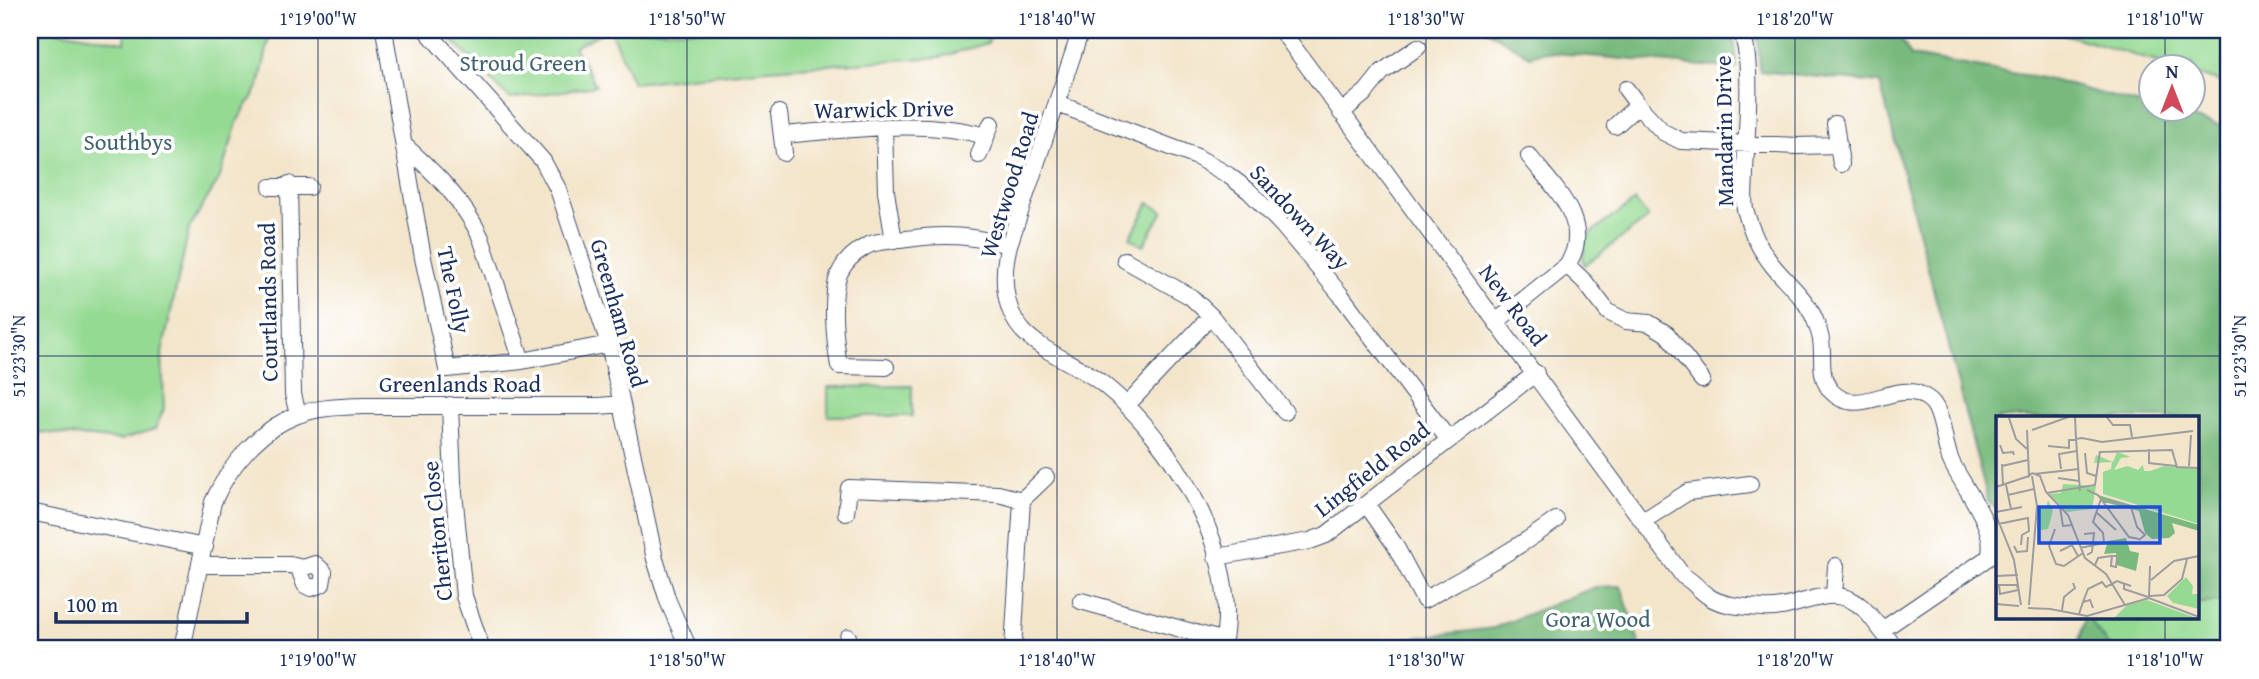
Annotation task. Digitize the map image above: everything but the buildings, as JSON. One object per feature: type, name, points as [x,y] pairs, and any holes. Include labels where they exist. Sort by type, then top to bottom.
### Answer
[{"type":"street","name":"The Folly","points":[[384,30],[423,258],[447,369],[522,361],[609,344]]},
{"type":"street","name":"Greenham Road","points":[[426,30],[543,161],[558,189],[609,344],[655,559],[667,601],[689,649]]},
{"type":"street","name":"Westwood Road","points":[[1082,30],[1009,244],[1005,263],[1006,292],[1022,330],[1048,350],[1083,369],[1128,404],[1165,447],[1184,477],[1203,517],[1216,557],[1225,601],[1223,645]]},
{"type":"street","name":"Mandarin Drive","points":[[1741,30],[1748,58],[1745,208],[1764,253],[1796,290],[1814,317],[1821,342],[1822,367],[1827,384],[1832,392],[1850,401],[1859,402],[1904,392],[1916,393],[1934,405],[1951,461],[1969,489],[1995,550],[1984,561],[1882,630]]},
{"type":"street","name":"New Road","points":[[1288,32],[1341,113],[1536,373],[1683,576],[1715,600],[1762,608],[1780,609],[1834,594]]},
{"type":"street","points":[[1341,113],[1366,92],[1382,72],[1418,47]]},
{"type":"street","points":[[1626,89],[1662,132],[1672,138],[1692,143],[1839,145]]},
{"type":"street","name":"Sandown Way","points":[[1058,104],[1197,157],[1249,191],[1283,226],[1340,294],[1448,439]]},
{"type":"street","points":[[1615,126],[1638,105]]},
{"type":"street","name":"Warwick Drive","points":[[779,113],[784,153]]},
{"type":"street","points":[[1835,124],[1842,164]]},
{"type":"street","points":[[884,128],[886,192],[894,241]]},
{"type":"street","name":"Warwick Drive","points":[[782,135],[884,128],[988,130],[979,155]]},
{"type":"street","name":"The Folly","points":[[404,145],[432,171],[472,219],[522,361]]},
{"type":"street","points":[[1497,321],[1567,265],[1574,255],[1577,240],[1573,216],[1568,205],[1529,156]]},
{"type":"street","name":"Courtlands Road","points":[[289,185],[293,394],[298,415]]},
{"type":"street","points":[[271,187],[309,187]]},
{"type":"street","points":[[886,367],[839,366],[835,346],[835,289],[839,274],[851,257],[867,245],[960,234],[1009,244]]},
{"type":"street","points":[[1125,260],[1191,298],[1211,316],[1285,412]]},
{"type":"street","points":[[1567,265],[1585,282],[1608,312],[1626,321],[1649,323],[1667,334],[1702,380]]},
{"type":"street","points":[[1128,404],[1211,316]]},
{"type":"street","name":"Lingfield Road","points":[[1216,557],[1326,536],[1536,373]]},
{"type":"street","name":"Greenlands Road","points":[[182,649],[202,565],[213,502],[227,475],[249,447],[298,415],[328,408],[622,404]]},
{"type":"street","name":"Cheriton Close","points":[[450,405],[453,482],[464,596],[482,649]]},
{"type":"street","points":[[1013,649],[1022,499],[1046,477]]},
{"type":"street","points":[[1643,521],[1688,492],[1750,484]]},
{"type":"street","points":[[846,513],[849,488],[998,494],[1022,499]]},
{"type":"street","points":[[1367,505],[1395,545],[1419,604],[1487,562],[1518,548],[1556,520]]},
{"type":"street","points":[[30,512],[205,547]]},
{"type":"street","points":[[202,565],[290,565],[303,568]]},
{"type":"street","points":[[1836,566],[1834,594],[1849,599],[1866,612],[1896,649]]},
{"type":"street","points":[[1081,601],[1223,645]]},
{"type":"green space","name":"Southbys","points":[[30,30],[52,30],[125,42],[126,30],[271,30],[259,86],[238,120],[220,177],[189,229],[162,353],[164,409],[155,429],[121,440],[30,431]]},
{"type":"green space","name":"Stroud Green","points":[[442,30],[606,30],[574,47],[596,86],[510,99]]},
{"type":"green space","name":"Stroud Green","points":[[610,30],[992,30],[988,43],[941,57],[768,69],[633,83]]},
{"type":"green space","points":[[1487,30],[1728,30],[1735,43],[1737,69],[1544,52],[1530,56]]},
{"type":"green space","points":[[1753,30],[1895,30],[1911,56],[2047,79],[2136,103],[2136,122],[2206,122],[2229,128],[2229,602],[2200,603],[2200,416],[1996,416],[1996,509],[1988,501],[1880,83],[1760,71],[1758,42]]},
{"type":"green space","points":[[2050,30],[2229,30],[2229,85],[2206,77],[2206,52],[2136,52],[2136,56]]},
{"type":"green space","points":[[1635,201],[1648,218],[1585,265],[1585,237]]},
{"type":"green space","points":[[1149,203],[1163,211],[1143,246],[1130,238]]},
{"type":"green space","points":[[912,386],[912,416],[828,416],[828,387]]},
{"type":"green space","name":"Gora Wood","points":[[1621,586],[1641,649],[1326,649],[1494,628],[1595,587]]},
{"type":"green space","points":[[2229,602],[2229,649],[2110,649],[2089,620],[2200,620],[2200,603]]},
{"type":"green space","points":[[2084,620],[2089,620],[2110,649],[2077,649]]}]
